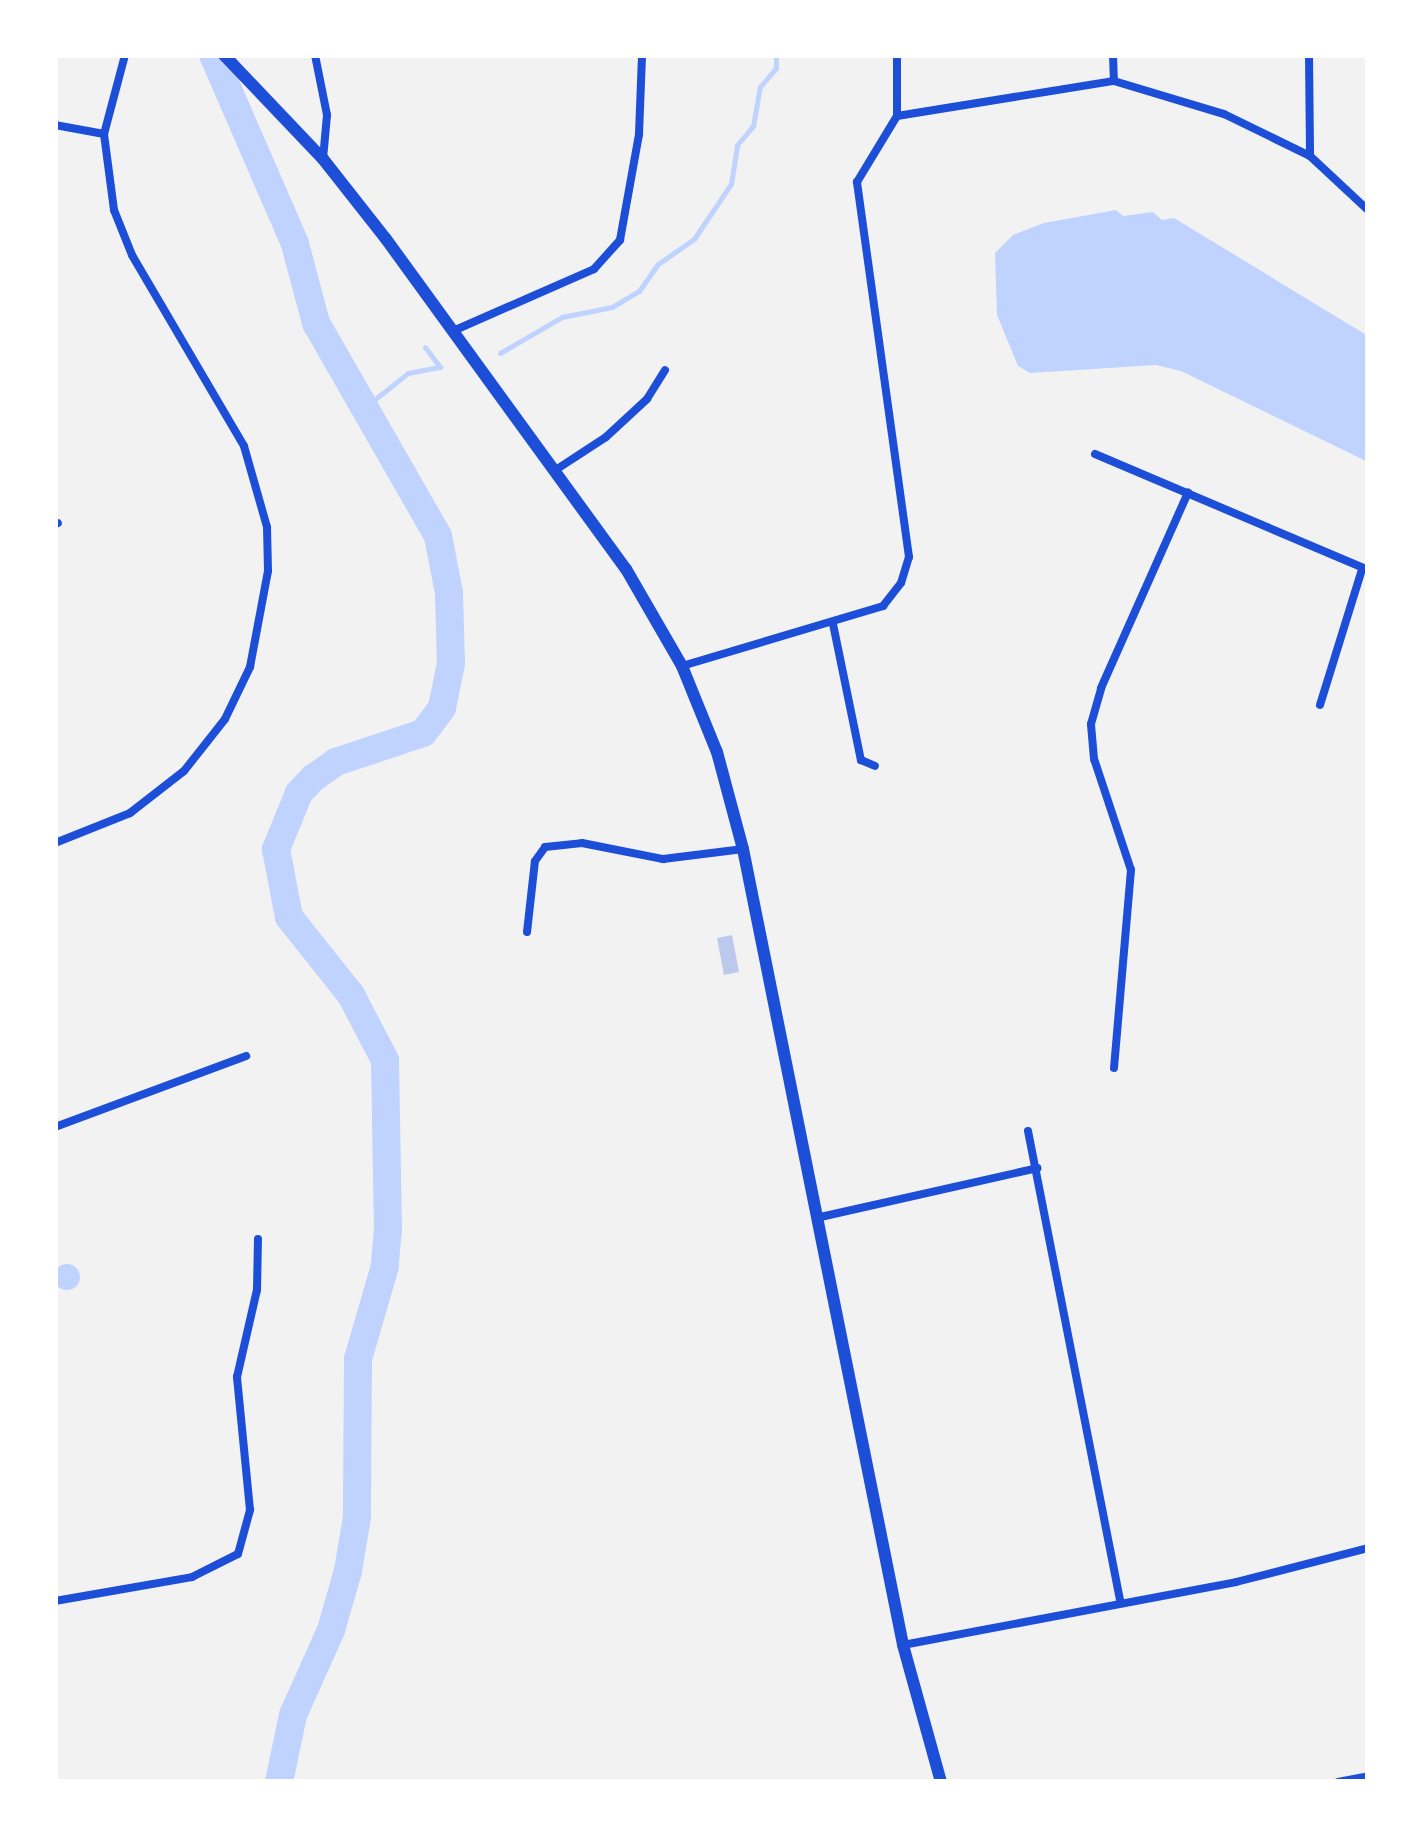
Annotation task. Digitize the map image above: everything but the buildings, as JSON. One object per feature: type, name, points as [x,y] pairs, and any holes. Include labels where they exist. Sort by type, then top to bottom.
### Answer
[{"type":"main road","points":[[224,55],[323,159],[626,570],[682,666],[718,752],[743,849],[903,1645],[942,1782]]},
{"type":"street","points":[[55,843],[130,813],[184,771],[225,719],[250,668],[268,571],[267,527],[244,446],[132,255],[114,210],[104,134],[125,55]]},
{"type":"street","points":[[315,55],[327,115],[323,159]]},
{"type":"street","points":[[453,331],[594,269],[620,240],[639,134],[642,55]]},
{"type":"street","points":[[682,666],[883,606],[909,557],[857,182],[898,116],[897,55]]},
{"type":"street","points":[[1114,55],[1114,81]]},
{"type":"street","points":[[1309,55],[1310,156]]},
{"type":"street","points":[[898,116],[1114,81],[1224,114],[1310,156],[1368,210]]},
{"type":"street","points":[[55,125],[104,134]]},
{"type":"street","points":[[554,471],[606,437],[647,399],[665,370]]},
{"type":"street","points":[[1095,454],[1365,570],[1320,705]]},
{"type":"street","points":[[1114,1068],[1132,870],[1094,759],[1091,724],[1100,688],[1188,494]]},
{"type":"street","points":[[833,624],[861,760],[875,766]]},
{"type":"street","points":[[527,932],[534,861],[545,847],[582,843],[663,859],[743,849]]},
{"type":"street","points":[[55,1127],[246,1056]]},
{"type":"street","points":[[1028,1131],[1121,1603]]},
{"type":"street","points":[[816,1218],[1037,1168]]},
{"type":"street","points":[[55,1601],[192,1577],[238,1554],[250,1510],[238,1378],[257,1290],[258,1239]]},
{"type":"street","points":[[903,1645],[1121,1603],[1368,1548]]},
{"type":"street","points":[[1338,1782],[1368,1776]]},
{"type":"water","points":[[1116,210],[1123,216],[1153,212],[1162,220],[1174,218],[1368,336],[1368,462],[1181,371],[1156,365],[1030,373],[1018,366],[997,315],[995,253],[1013,235],[1044,223]]},
{"type":"water","points":[[67,1264],[76,1268],[80,1277],[76,1286],[67,1290],[58,1286],[54,1277],[58,1268]]},
{"type":"waterway","points":[[213,55],[295,244],[316,323],[438,536],[449,593],[451,663],[442,708],[423,733],[336,762],[313,778],[299,793],[276,849],[289,917],[351,995],[385,1060],[388,1228],[385,1266],[358,1359],[357,1517],[348,1571],[331,1630],[293,1715],[279,1782]]},
{"type":"waterway","points":[[500,353],[562,317],[612,307],[639,291],[658,264],[694,239],[731,184],[737,145],[753,126],[760,87],[776,68],[776,55]]},
{"type":"waterway","points":[[364,408],[408,373],[440,367],[425,347]]}]
